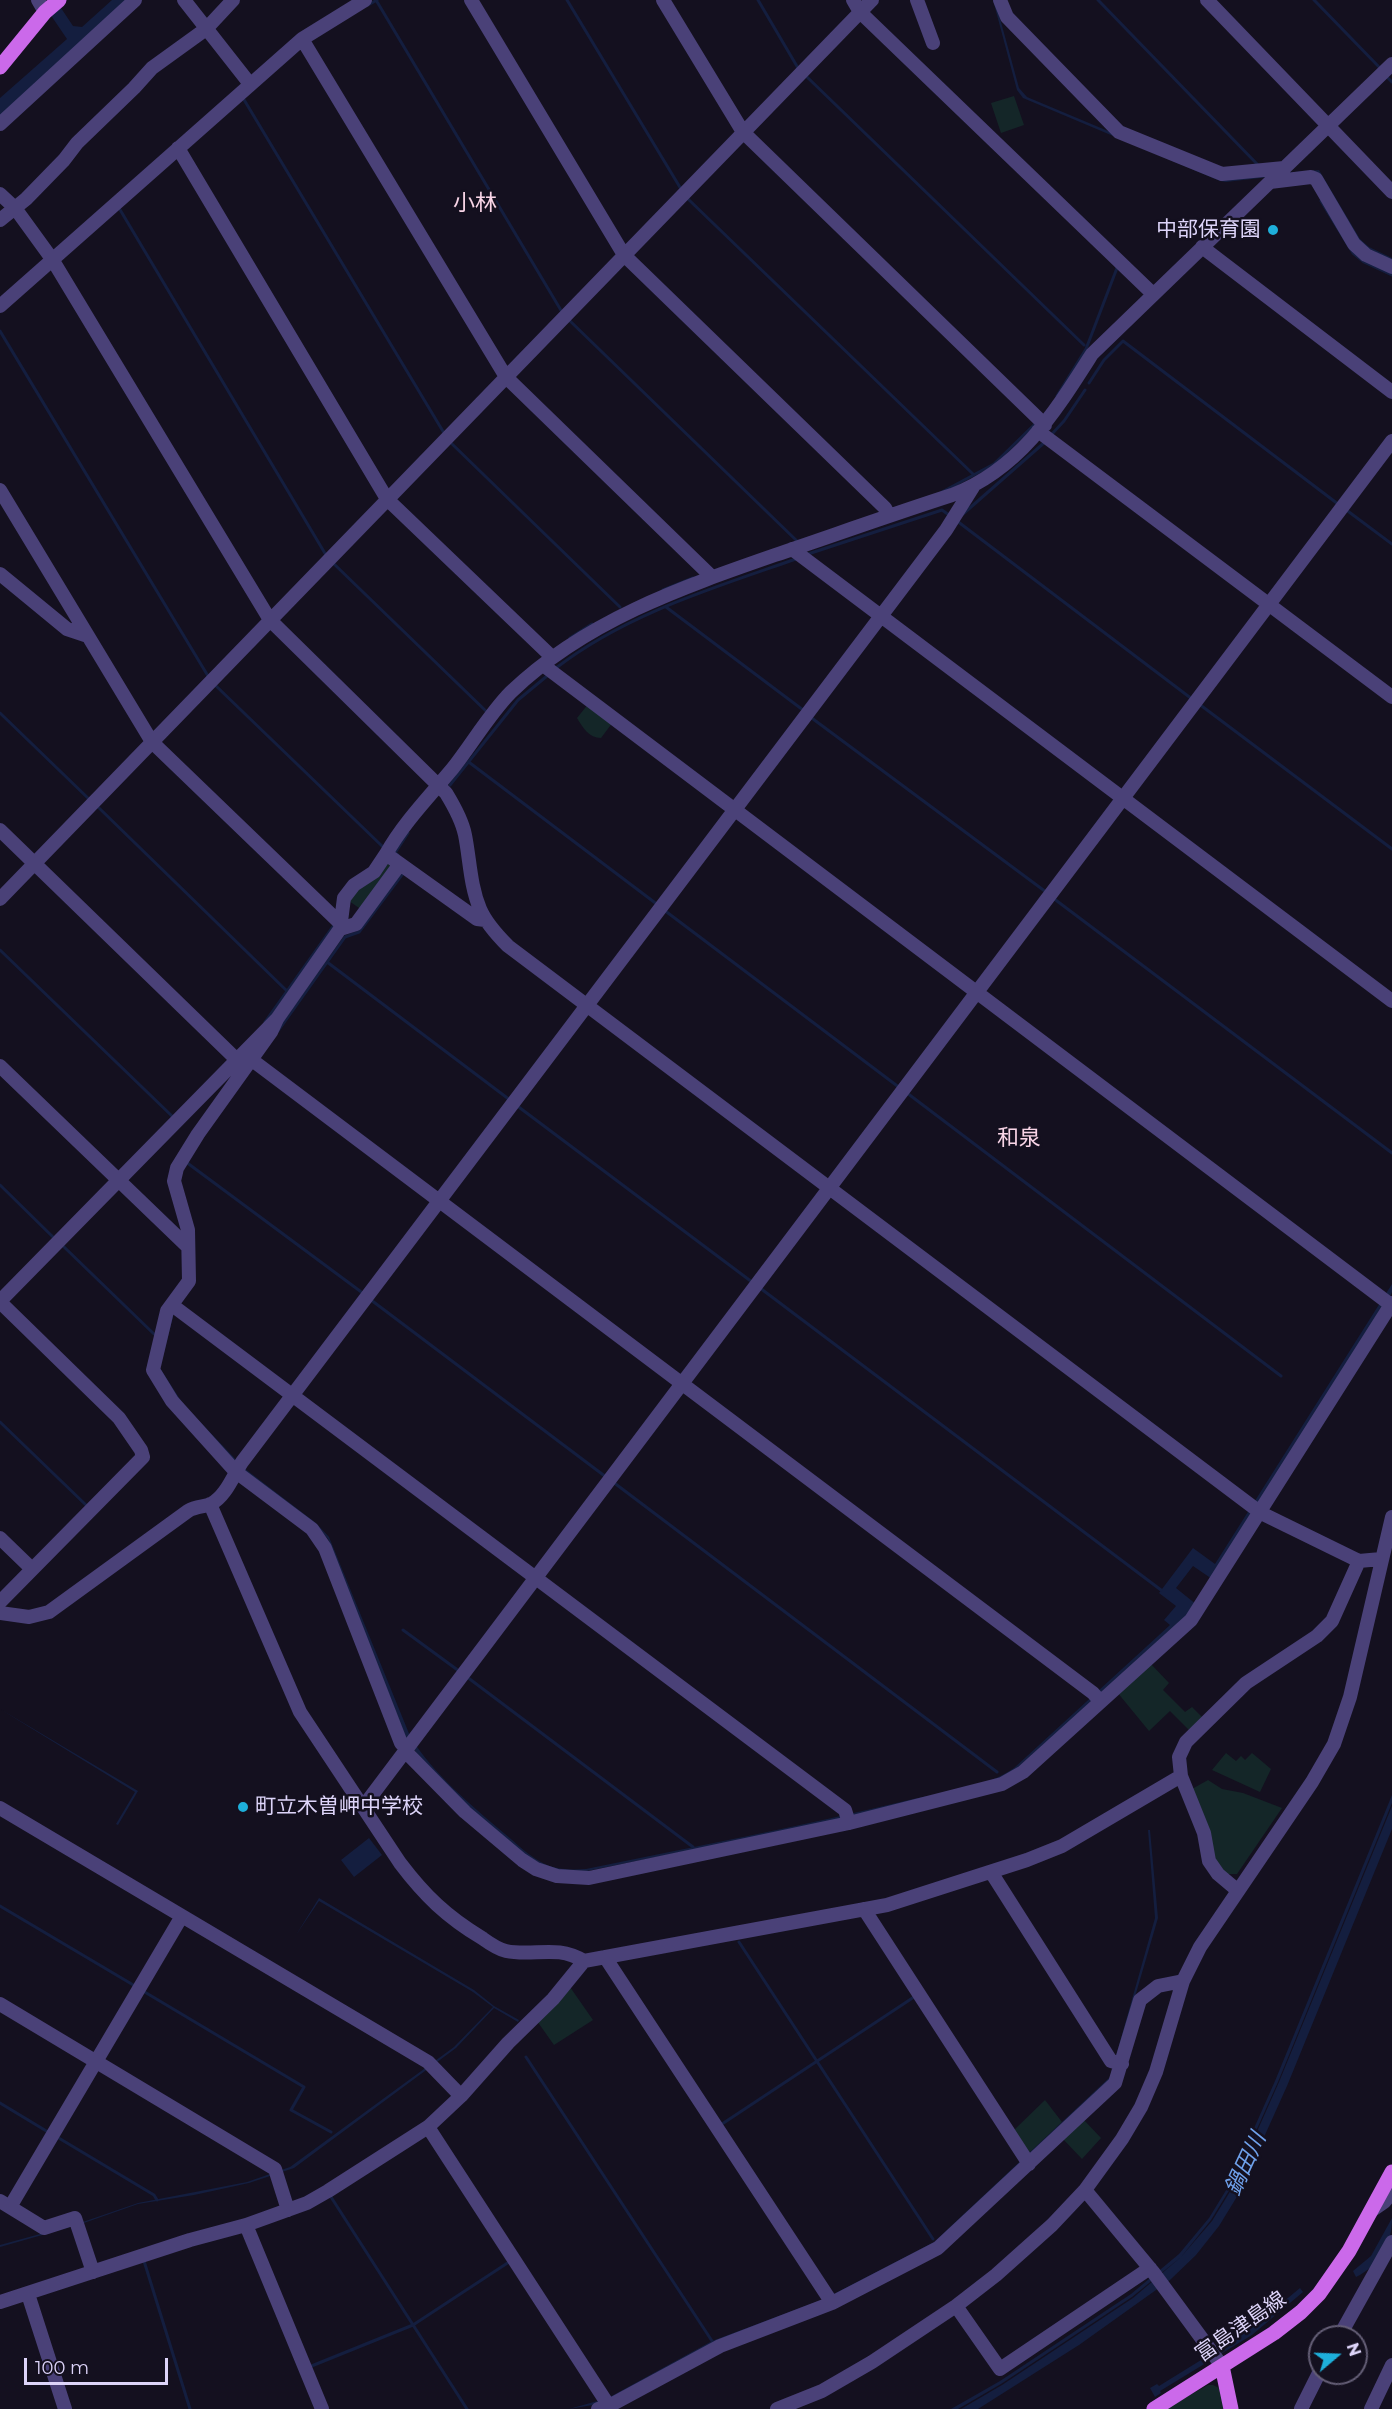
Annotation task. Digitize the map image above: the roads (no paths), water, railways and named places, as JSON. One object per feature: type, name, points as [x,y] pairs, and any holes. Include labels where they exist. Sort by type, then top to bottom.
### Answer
[{"type":"main road","points":[[0,67],[42,6],[59,0]]},
{"type":"main road","name":"富島津島線","points":[[1154,2409],[1216,2358],[1275,2333],[1301,2312],[1331,2277],[1392,2172]]},
{"type":"main road","points":[[1216,2358],[1231,2409]]},
{"type":"street","points":[[0,124],[135,0]]},
{"type":"street","points":[[184,0],[250,84]]},
{"type":"street","points":[[0,220],[41,183],[77,143],[135,88],[152,68],[206,29],[233,0]]},
{"type":"street","points":[[0,306],[54,263],[180,151],[250,84],[303,41],[365,0]]},
{"type":"street","points":[[471,0],[624,255],[885,508],[889,516]]},
{"type":"street","points":[[663,0],[742,132],[1041,428],[1392,697]]},
{"type":"street","points":[[0,899],[37,866],[152,742],[742,132],[856,6],[872,0]]},
{"type":"street","points":[[917,0],[933,44]]},
{"type":"street","points":[[1000,0],[1007,18],[1119,132],[1222,174],[1277,175],[1316,179],[1359,250],[1392,267]]},
{"type":"street","points":[[1207,0],[1392,192]]},
{"type":"street","points":[[856,6],[1153,294]]},
{"type":"street","points":[[303,41],[506,377],[712,577]]},
{"type":"street","points":[[180,151],[387,499],[547,661],[733,810],[1388,1302],[1256,1509],[1191,1620],[1097,1697],[1023,1772],[1002,1784],[589,1878],[567,1878],[547,1873],[522,1860],[465,1812],[408,1746],[401,1743],[322,1542],[302,1520],[239,1468],[172,1401],[153,1370],[167,1311],[189,1281],[186,1219],[174,1181],[177,1168],[198,1134],[272,1032],[277,1019],[338,923],[344,898],[354,885],[374,872],[399,830],[451,770],[509,694],[547,661],[602,624],[673,591],[973,487],[999,470],[1055,412],[1092,354],[1392,64]]},
{"type":"street","points":[[0,194],[15,208],[54,263],[270,620],[438,783],[451,801],[461,823],[476,898],[485,920],[508,946],[1256,1509],[1359,1561],[1381,1559]]},
{"type":"street","points":[[1202,247],[1392,392]]},
{"type":"street","points":[[363,1807],[1392,441]]},
{"type":"street","points":[[0,1613],[29,1617],[49,1612],[188,1511],[197,1506],[210,1504],[233,1482],[239,1468],[293,1395],[946,530],[973,487]]},
{"type":"street","points":[[0,490],[152,742],[338,923],[356,924],[400,864]]},
{"type":"street","points":[[792,549],[1392,1001]]},
{"type":"street","points":[[0,574],[67,629],[88,636]]},
{"type":"street","points":[[0,830],[236,1059]]},
{"type":"street","points":[[386,854],[477,920],[485,920]]},
{"type":"street","points":[[0,1602],[29,1567],[143,1457],[141,1450],[119,1418],[0,1301],[277,1019]]},
{"type":"street","points":[[252,1060],[1097,1697]]},
{"type":"street","points":[[0,1066],[188,1247]]},
{"type":"street","points":[[172,1305],[536,1577],[847,1818]]},
{"type":"street","points":[[210,1504],[300,1712],[417,1885],[444,1914],[506,1951],[552,1951],[576,1956],[584,1961]]},
{"type":"street","points":[[777,2409],[830,2387],[956,2306],[996,2275],[1052,2225],[1085,2190],[1122,2139],[1141,2107],[1156,2072],[1183,1981],[1200,1947],[1312,1782],[1334,1744],[1350,1697],[1392,1517]]},
{"type":"street","points":[[0,1538],[29,1567]]},
{"type":"street","points":[[1237,1890],[1218,1874],[1209,1861],[1204,1833],[1181,1776],[1179,1757],[1186,1742],[1246,1683],[1317,1636],[1332,1621],[1359,1561]]},
{"type":"street","points":[[0,2302],[190,2240],[246,2225],[288,2210],[328,2191],[428,2127],[461,2096],[508,2043],[553,1999],[584,1961],[887,1905],[991,1872],[1062,1846],[1181,1776]]},
{"type":"street","points":[[0,1808],[430,2064],[461,2096]]},
{"type":"street","points":[[991,1872],[1117,2062]]},
{"type":"street","points":[[864,1909],[1027,2160]]},
{"type":"street","points":[[93,2272],[75,2218],[44,2228],[5,2204],[96,2062],[182,1916]]},
{"type":"street","points":[[605,1957],[830,2300]]},
{"type":"street","points":[[428,2127],[605,2404],[720,2346],[830,2300],[938,2248],[1027,2160],[1114,2083],[1117,2062],[1140,2000],[1158,1986],[1183,1981]]},
{"type":"street","points":[[0,2004],[276,2173],[288,2210]]},
{"type":"street","points":[[1085,2190],[1152,2270],[1216,2358]]},
{"type":"street","points":[[1371,2211],[1392,2193]]},
{"type":"street","points":[[246,2225],[322,2409]]},
{"type":"street","points":[[1346,2325],[1392,2242]]},
{"type":"street","points":[[956,2306],[1000,2369],[1152,2270]]},
{"type":"street","points":[[28,2294],[65,2409]]},
{"type":"street","points":[[1371,2409],[1392,2364]]},
{"type":"street","points":[[1301,2409],[1313,2385]]},
{"type":"water","points":[[112,0],[129,0],[0,118],[0,98],[67,39],[50,14],[59,5],[73,26],[82,27]]},
{"type":"water","points":[[993,0],[995,0],[1019,88],[1027,97],[1220,178],[1319,170],[1360,239],[1369,247],[1392,258],[1392,261],[1362,245],[1312,172],[1220,181],[1023,98],[1017,90]]},
{"type":"water","points":[[1392,1284],[1389,1299],[1212,1579],[1193,1566],[1176,1588],[1197,1605],[1188,1617],[1009,1775],[978,1787],[846,1819],[577,1873],[554,1870],[528,1857],[469,1807],[418,1755],[406,1738],[328,1539],[310,1520],[255,1480],[224,1452],[195,1422],[170,1390],[157,1365],[172,1312],[174,1313],[160,1368],[183,1404],[244,1468],[316,1523],[329,1537],[410,1736],[419,1750],[453,1788],[532,1856],[546,1865],[557,1868],[586,1869],[977,1785],[1014,1768],[1170,1625],[1164,1620],[1176,1606],[1159,1593],[1193,1548],[1215,1564]]},
{"type":"water","points":[[0,1709],[138,1791],[118,1825],[116,1824],[135,1792]]},
{"type":"water","points":[[1392,1795],[1392,1803],[1278,2082],[1230,2189],[1211,2220],[1181,2257],[1132,2297],[1001,2384],[958,2409],[951,2409],[1000,2381],[1131,2294],[1179,2254],[1209,2218],[1228,2187],[1275,2081]]},
{"type":"water","name":"鍋田川","points":[[1392,1806],[1392,1829],[1287,2086],[1238,2195],[1219,2226],[1196,2255],[1170,2280],[1079,2345],[978,2409],[961,2409],[1002,2385],[1133,2298],[1181,2257],[1212,2221],[1231,2190],[1279,2082]]},
{"type":"water","points":[[1148,1830],[1150,1830],[1158,1918],[1111,2079],[935,2244],[835,2297],[599,2404],[569,2409],[608,2398],[712,2341],[824,2299],[934,2242],[1110,2077],[1155,1918]]},
{"type":"water","points":[[369,1838],[382,1855],[354,1877],[341,1860]]},
{"type":"water","points":[[319,1898],[474,1990],[494,2006],[519,2020],[518,2022],[494,2008],[456,2048],[294,2168],[249,2183],[138,2204],[81,2224],[0,2247],[0,2245],[80,2223],[138,2203],[247,2182],[290,2167],[454,2047],[493,2007],[473,1992],[319,1901],[296,1935]]},
{"type":"water","points":[[1392,2218],[1390,2236],[1383,2253],[1372,2266],[1356,2277],[1353,2271],[1371,2256]]},
{"type":"water","points":[[1300,2288],[1303,2292],[1252,2335],[1160,2391],[1161,2393],[1155,2397],[1150,2388],[1157,2384],[1159,2386],[1248,2331]]},
{"type":"waterway","points":[[376,0],[562,312]]},
{"type":"waterway","points":[[368,5],[377,0]]},
{"type":"waterway","points":[[567,0],[681,189]]},
{"type":"waterway","points":[[758,0],[798,68]]},
{"type":"waterway","points":[[1098,0],[1258,165]]},
{"type":"waterway","points":[[1314,0],[1380,68]]},
{"type":"waterway","points":[[1386,76],[1392,82]]},
{"type":"waterway","points":[[807,77],[1084,345]]},
{"type":"waterway","points":[[243,98],[444,433]]},
{"type":"waterway","points":[[687,198],[973,474]]},
{"type":"waterway","points":[[1321,201],[1353,253],[1364,262],[1392,275]]},
{"type":"waterway","points":[[119,208],[326,555]]},
{"type":"waterway","points":[[1057,396],[1086,349],[1117,268]]},
{"type":"waterway","points":[[569,320],[797,541]]},
{"type":"waterway","points":[[0,331],[208,676]]},
{"type":"waterway","points":[[1089,383],[1104,360],[1123,341],[1338,504]]},
{"type":"waterway","points":[[1051,435],[1064,421],[1085,390]]},
{"type":"waterway","points":[[942,492],[994,464],[1036,423]]},
{"type":"waterway","points":[[450,442],[620,607]]},
{"type":"waterway","points":[[963,514],[1045,442]]},
{"type":"waterway","points":[[1345,509],[1392,544]]},
{"type":"waterway","points":[[808,554],[942,510],[949,515]]},
{"type":"waterway","points":[[957,521],[1192,699]]},
{"type":"waterway","points":[[556,668],[611,632],[641,617],[702,592],[796,559]]},
{"type":"waterway","points":[[333,563],[488,713]]},
{"type":"waterway","points":[[663,590],[693,578]]},
{"type":"waterway","points":[[666,607],[803,710]]},
{"type":"waterway","points":[[570,638],[592,624]]},
{"type":"waterway","points":[[450,785],[518,700],[547,676]]},
{"type":"waterway","points":[[215,685],[382,846]]},
{"type":"waterway","points":[[1199,704],[1392,849]]},
{"type":"waterway","points":[[0,713],[90,800]]},
{"type":"waterway","points":[[809,716],[1046,892]]},
{"type":"waterway","points":[[470,763],[658,905]]},
{"type":"waterway","points":[[98,807],[287,991]]},
{"type":"waterway","points":[[398,855],[395,853],[408,833]]},
{"type":"waterway","points":[[278,1031],[345,937],[359,932],[404,872]]},
{"type":"waterway","points":[[1053,898],[1392,1153]]},
{"type":"waterway","points":[[664,910],[900,1088]]},
{"type":"waterway","points":[[265,1022],[334,925]]},
{"type":"waterway","points":[[0,950],[173,1117]]},
{"type":"waterway","points":[[327,962],[510,1100]]},
{"type":"waterway","points":[[907,1093],[1281,1376]]},
{"type":"waterway","points":[[516,1105],[752,1282]]},
{"type":"waterway","points":[[186,1162],[364,1294]]},
{"type":"waterway","points":[[0,1185],[54,1238]]},
{"type":"waterway","points":[[62,1245],[154,1334]]},
{"type":"waterway","points":[[760,1288],[1161,1590]]},
{"type":"waterway","points":[[371,1300],[606,1477]]},
{"type":"waterway","points":[[0,1422],[86,1505]]},
{"type":"waterway","points":[[613,1482],[997,1772]]},
{"type":"waterway","points":[[403,1630],[459,1671]]},
{"type":"waterway","points":[[467,1677],[693,1847]]},
{"type":"waterway","points":[[0,1906],[135,1986]]},
{"type":"waterway","points":[[739,1942],[933,2239]]},
{"type":"waterway","points":[[143,1991],[304,2087],[291,2110],[331,2132]]},
{"type":"waterway","points":[[722,2124],[914,1997]]},
{"type":"waterway","points":[[526,2057],[712,2341]]},
{"type":"waterway","points":[[0,2103],[48,2132]]},
{"type":"waterway","points":[[57,2137],[154,2195],[157,2200]]},
{"type":"waterway","points":[[331,2197],[467,2409]]},
{"type":"waterway","points":[[144,2261],[190,2409]]},
{"type":"waterway","points":[[309,2367],[413,2325],[509,2262]]},
{"type":"place","name":"中部保育園","points":[[1273,230]]},
{"type":"place","name":"町立木曽岬中学校","points":[[243,1807]]},
{"type":"district","name":"小林","points":[[475,204]]},
{"type":"district","name":"和泉","points":[[1019,1139]]}]
